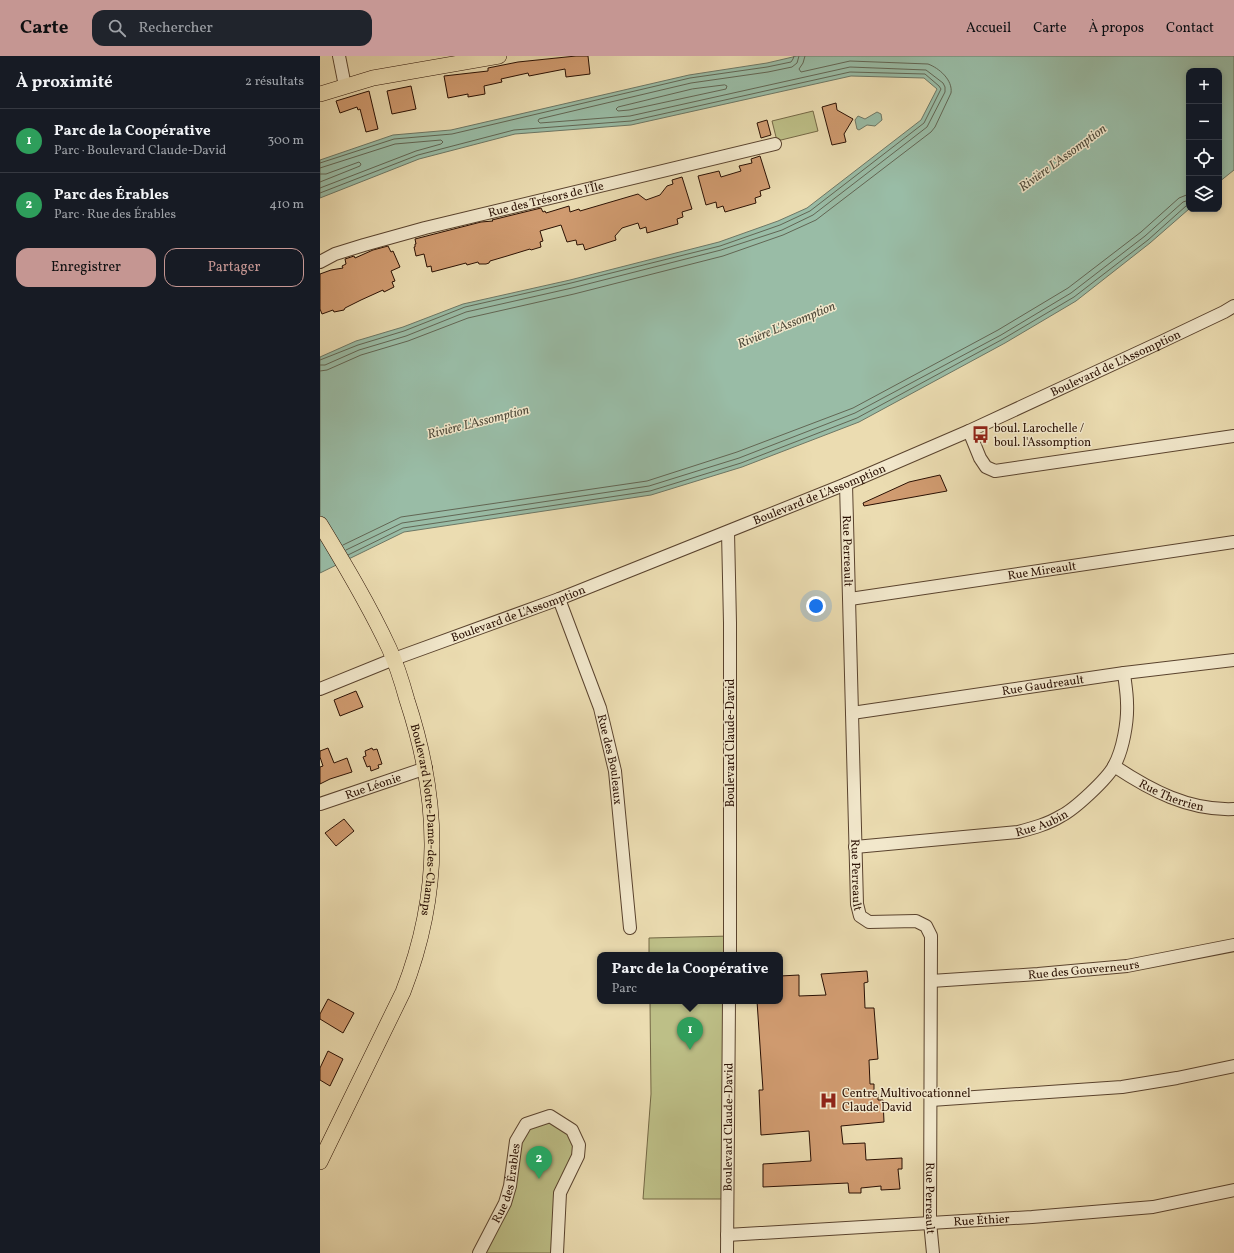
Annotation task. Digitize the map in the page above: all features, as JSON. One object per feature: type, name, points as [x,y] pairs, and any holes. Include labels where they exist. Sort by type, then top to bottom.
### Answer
[{"type":"main road","points":[[320,94],[372,78],[499,56]]},
{"type":"main road","name":"Boulevard Notre-Dame-des-Champs","points":[[320,524],[354,581],[394,659],[418,733],[426,768],[433,851],[428,900],[420,943],[403,992],[320,1162]]},
{"type":"street","points":[[339,56],[345,86]]},
{"type":"street","name":"Rue des Trésors de l'Île","points":[[320,262],[335,254],[424,228],[775,144]]},
{"type":"street","name":"Boulevard de L'Assomption","points":[[320,689],[394,659],[559,599],[846,484],[969,431],[1163,341],[1234,306]]},
{"type":"street","points":[[969,431],[983,463],[986,467],[994,471],[1234,436]]},
{"type":"street","name":"Rue Perreault","points":[[846,484],[857,904],[860,916],[869,922],[916,921],[926,926],[931,936],[930,1222],[932,1253]]},
{"type":"street","name":"Boulevard Claude-David","points":[[728,532],[730,623],[730,952]]},
{"type":"street","name":"Rue Mireault","points":[[850,599],[1234,542]]},
{"type":"street","name":"Rue des Bouleaux","points":[[559,599],[600,708],[615,771],[630,928]]},
{"type":"street","name":"Rue Gaudreault","points":[[852,713],[1124,673],[1234,660]]},
{"type":"street","name":"Rue Aubin","points":[[855,847],[1018,832],[1041,825],[1062,816],[1080,803],[1114,766],[1122,744],[1128,704],[1124,673]]},
{"type":"street","name":"Rue Therrien","points":[[1114,766],[1161,794],[1194,806],[1218,810],[1234,809]]},
{"type":"street","name":"Rue Léonie","points":[[320,804],[426,768]]},
{"type":"street","name":"Rue des Gouverneurs","points":[[931,981],[1127,966],[1212,951],[1234,945]]},
{"type":"street","name":"Boulevard Claude-David","points":[[727,1253],[729,1004]]},
{"type":"street","points":[[931,1100],[1122,1087],[1177,1078],[1234,1066]]},
{"type":"street","name":"Rue des Érables","points":[[479,1253],[505,1204],[510,1186],[516,1141],[526,1124],[550,1116],[572,1130],[579,1145],[578,1156],[560,1193],[557,1253]]},
{"type":"street","name":"Rue Éthier","points":[[727,1235],[1032,1217],[1153,1207],[1234,1190]]},
{"type":"green space","points":[[813,111],[818,131],[777,141],[772,121]]},
{"type":"green space","points":[[730,936],[730,952],[649,952],[649,938]]},
{"type":"green space","points":[[650,1004],[729,1004],[727,1199],[643,1199],[651,1094]]},
{"type":"green space","points":[[550,1116],[579,1145],[560,1193],[557,1253],[479,1253],[505,1203],[526,1124]]},
{"type":"water","name":"Rivière L'Assomption","points":[[797,56],[1234,56],[1234,170],[1222,180],[1222,68],[1186,68],[1186,212],[1150,243],[1076,301],[1005,343],[859,422],[742,467],[651,495],[404,532],[320,573],[320,357],[356,341],[403,327],[463,304],[570,280],[719,242],[778,221],[807,208],[921,120],[937,89],[924,78],[851,76],[631,125],[515,134],[419,159],[320,198],[320,160],[393,135],[451,130],[689,75],[767,63]]},
{"type":"water","points":[[877,112],[881,114],[882,120],[875,126],[867,125],[859,130],[857,129],[855,120],[858,116],[865,119]]},
{"type":"building","points":[[588,56],[590,74],[566,77],[565,69],[529,76],[528,73],[501,79],[502,82],[484,86],[485,94],[468,97],[468,94],[448,98],[444,76],[488,71],[488,68],[518,62]]},
{"type":"building","points":[[411,86],[416,109],[392,114],[387,91]]},
{"type":"building","points":[[369,91],[378,129],[366,132],[360,109],[358,110],[357,107],[340,113],[336,101]]},
{"type":"building","points":[[836,103],[837,110],[853,119],[844,134],[846,142],[832,145],[822,107]]},
{"type":"building","points":[[767,120],[771,135],[761,138],[757,123]]},
{"type":"building","points":[[760,156],[770,188],[760,191],[761,196],[755,198],[756,203],[725,212],[723,206],[717,208],[716,202],[706,205],[698,176],[719,171],[721,177],[741,171],[739,166],[752,163],[751,159]]},
{"type":"building","points":[[682,177],[692,209],[682,212],[683,217],[677,219],[678,224],[647,233],[646,227],[640,229],[638,223],[622,228],[615,236],[616,240],[585,250],[583,244],[577,245],[576,240],[567,242],[561,225],[540,231],[543,241],[540,242],[541,247],[490,261],[486,264],[479,264],[478,262],[467,265],[466,263],[432,272],[431,266],[427,267],[424,254],[416,256],[414,247],[416,244],[415,239],[541,208],[543,212],[545,211],[546,213],[569,206],[570,212],[579,209],[580,211],[638,194],[646,200],[660,195],[667,186],[673,184],[672,180]]},
{"type":"building","points":[[388,246],[391,252],[393,251],[400,267],[391,271],[395,281],[392,282],[394,287],[384,292],[383,290],[361,300],[345,308],[344,310],[334,312],[333,310],[322,314],[320,309],[320,274],[343,268],[342,266],[346,264],[345,259],[354,256],[355,258],[373,250]]},
{"type":"building","points":[[940,475],[947,491],[864,506],[863,503],[909,482]]},
{"type":"building","points":[[356,691],[363,707],[340,716],[334,700]]},
{"type":"building","points":[[328,748],[334,763],[347,758],[352,772],[320,784],[320,767],[323,766],[320,751]]},
{"type":"building","points":[[372,748],[373,750],[377,749],[382,764],[378,765],[379,768],[371,771],[370,766],[367,767],[363,757],[366,756],[365,751]]},
{"type":"building","points":[[344,819],[354,831],[336,846],[325,833]]},
{"type":"building","points":[[867,971],[868,982],[864,983],[865,1008],[874,1008],[878,1059],[869,1060],[870,1084],[874,1084],[874,1094],[878,1094],[878,1100],[883,1100],[884,1122],[841,1126],[843,1144],[865,1143],[866,1160],[902,1158],[902,1169],[898,1169],[900,1189],[881,1190],[881,1186],[861,1188],[861,1193],[849,1193],[848,1183],[763,1187],[763,1164],[811,1161],[809,1131],[761,1135],[759,1090],[763,1090],[757,1004],[783,1004],[783,976],[799,975],[799,996],[826,995],[821,974]]},
{"type":"building","points":[[328,999],[354,1013],[343,1033],[320,1019],[320,1014]]},
{"type":"building","points":[[328,1051],[343,1059],[330,1086],[320,1080],[320,1068]]},
{"type":"place","name":"boul. Larochelle / boul. l'Assomption","points":[[981,435]]},
{"type":"place","name":"Parc de la Coopérative","points":[[690,1050]]},
{"type":"place","name":"Centre Multivocationnel Claude David","points":[[829,1100]]},
{"type":"place","name":"Parc des Érables","points":[[539,1179]]}]
